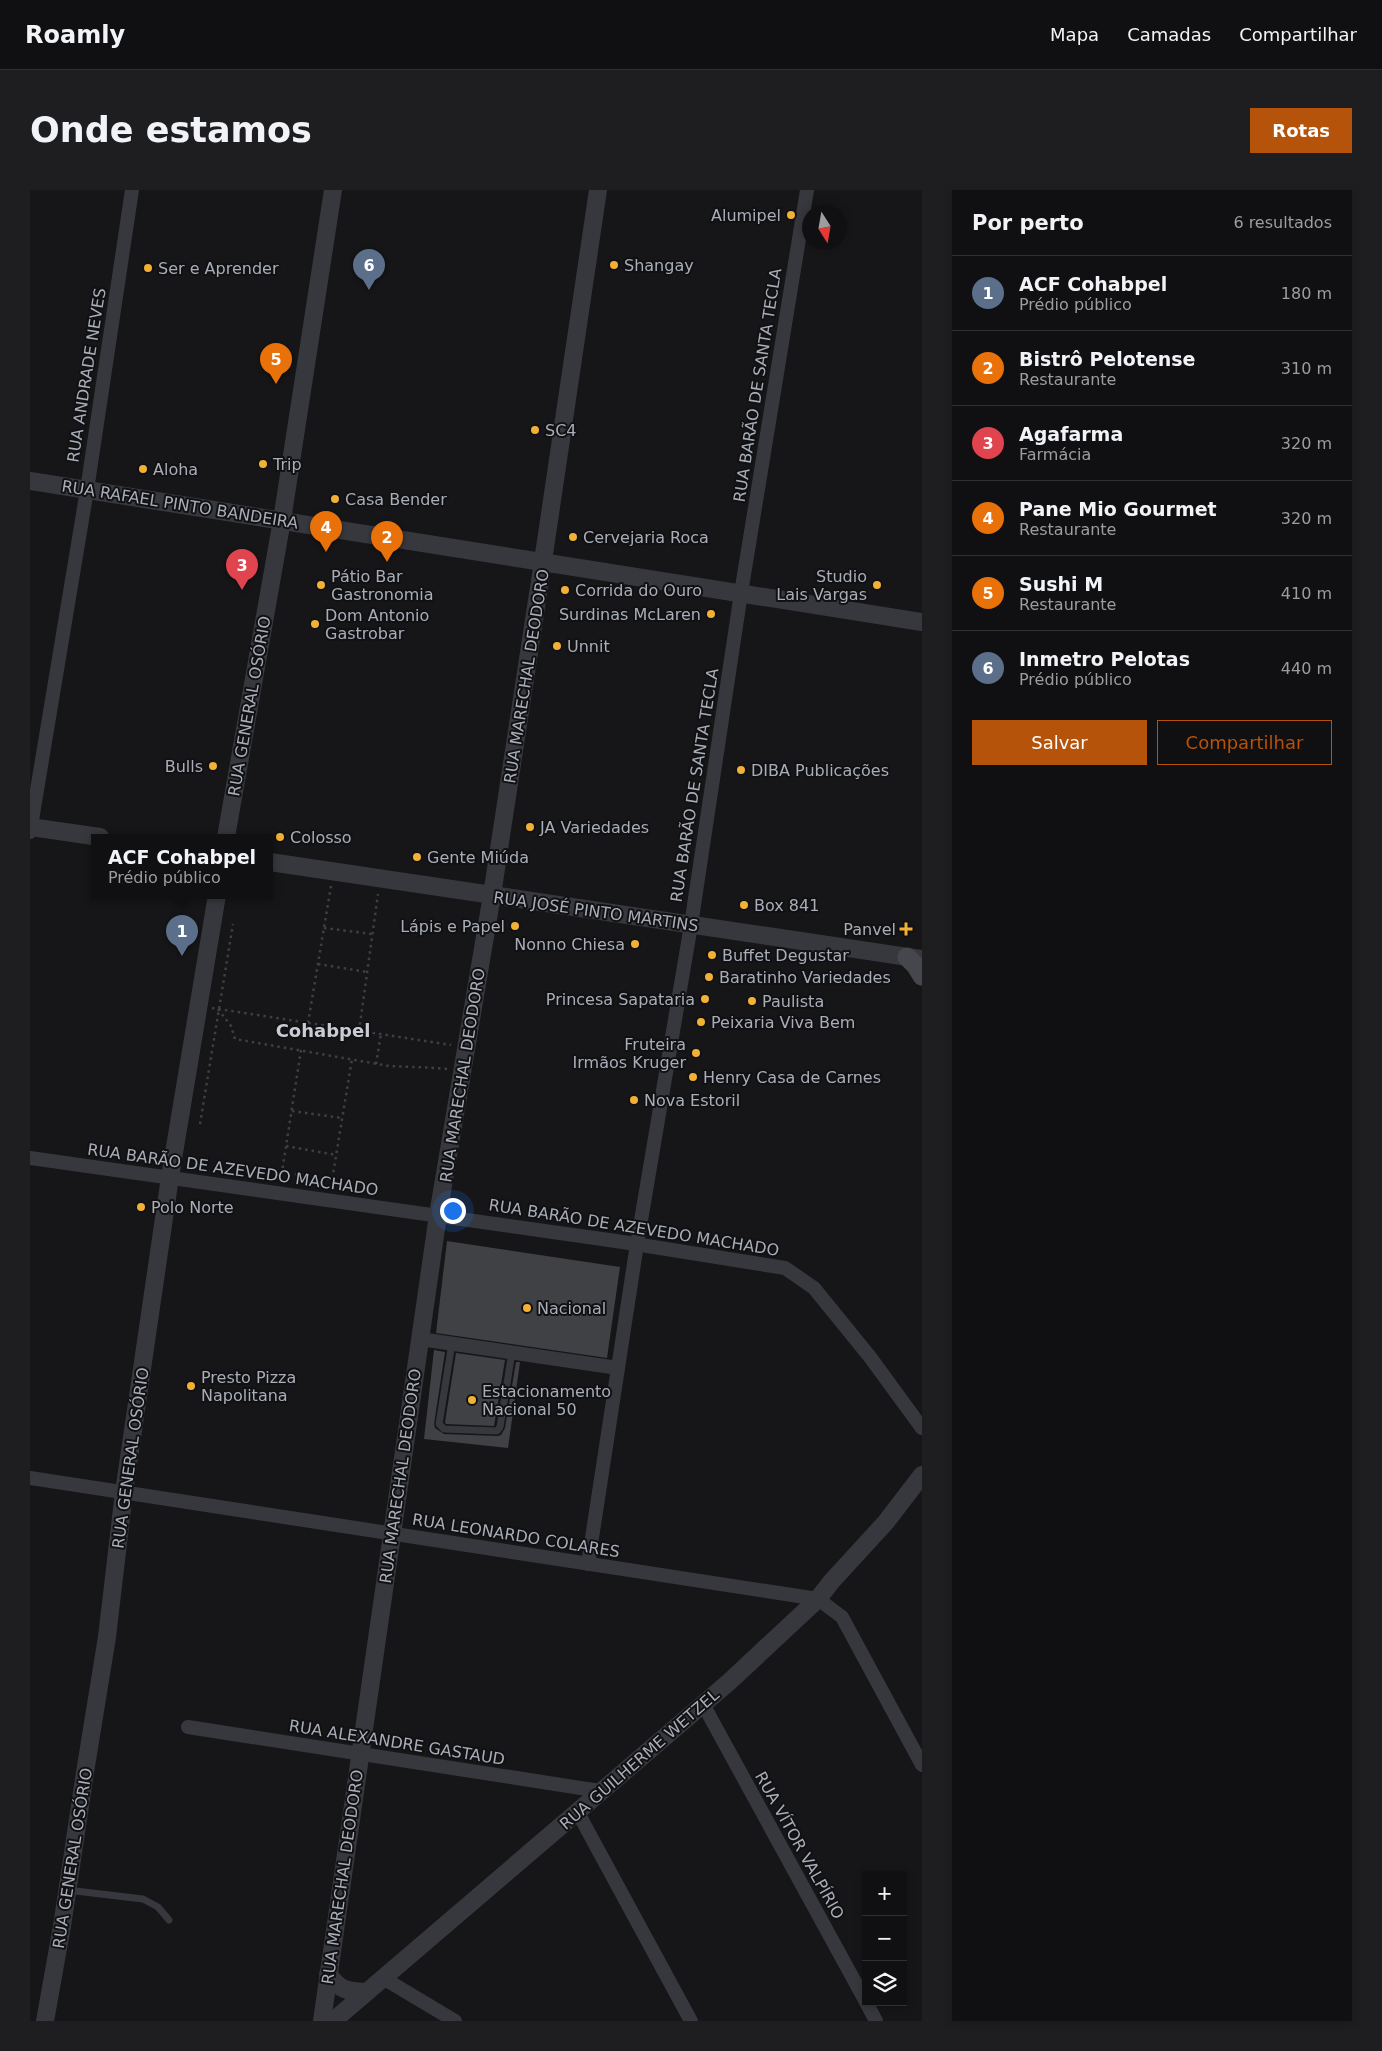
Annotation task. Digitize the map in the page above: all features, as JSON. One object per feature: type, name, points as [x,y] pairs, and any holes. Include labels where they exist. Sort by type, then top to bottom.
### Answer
[{"type":"main road","points":[[914,958],[922,976]]},
{"type":"street","name":"RUA ANDRADE NEVES","points":[[30,829],[87,490],[132,190]]},
{"type":"street","name":"RUA GENERAL OSÓRIO","points":[[227,834],[282,520],[333,190]]},
{"type":"street","name":"RUA MARECHAL DEODORO","points":[[322,2021],[438,1215],[492,895],[598,190]]},
{"type":"street","name":"RUA BARÃO DE SANTA TECLA","points":[[588,1564],[618,1368],[691,925],[741,593],[807,190]]},
{"type":"street","name":"RUA RAFAEL PINTO BANDEIRA","points":[[30,481],[922,622]]},
{"type":"street","points":[[30,829],[91,836]]},
{"type":"street","name":"RUA JOSÉ PINTO MARTINS","points":[[273,862],[914,958]]},
{"type":"street","name":"RUA GENERAL OSÓRIO","points":[[45,2021],[107,1638],[124,1492],[170,1177],[216,899]]},
{"type":"street","name":"RUA BARÃO DE AZEVEDO MACHADO","points":[[30,1158],[638,1244],[785,1268],[814,1288],[870,1357],[922,1428]]},
{"type":"street","points":[[420,1339],[618,1368]]},
{"type":"street","name":"RUA GUILHERME WETZEL","points":[[333,2021],[703,1704],[818,1599],[886,1522],[922,1475]]},
{"type":"street","name":"RUA LEONARDO COLARES","points":[[30,1478],[818,1599]]},
{"type":"street","points":[[818,1599],[842,1617],[922,1765]]},
{"type":"street","name":"RUA VÍTOR VALPÍRIO","points":[[703,1704],[862,1995]]},
{"type":"street","name":"RUA ALEXANDRE GASTAUD","points":[[188,1728],[600,1791]]},
{"type":"street","points":[[578,1811],[691,2021]]},
{"type":"street","points":[[328,1974],[337,1986],[348,1991],[367,1992]]},
{"type":"street","points":[[384,1978],[455,2021]]},
{"type":"street","name":"RUA VÍTOR VALPÍRIO","points":[[868,2006],[876,2021]]},
{"type":"lane","points":[[452,1343],[439,1424],[444,1429],[497,1431],[500,1427],[512,1352]]},
{"type":"lane","points":[[67,1890],[143,1899],[158,1907],[169,1920]]},
{"type":"path","points":[[308,1023],[332,885]]},
{"type":"path","points":[[359,1031],[378,892]]},
{"type":"path","points":[[200,1124],[233,924]]},
{"type":"path","points":[[324,928],[372,934]]},
{"type":"path","points":[[318,964],[367,972]]},
{"type":"path","points":[[218,1009],[453,1045]]},
{"type":"path","points":[[218,1009],[231,1026],[235,1039],[376,1064],[449,1069]]},
{"type":"path","points":[[376,1064],[381,1034]]},
{"type":"path","points":[[301,1050],[282,1172],[332,1180],[352,1059]]},
{"type":"path","points":[[291,1111],[342,1118]]},
{"type":"path","points":[[286,1146],[336,1155]]},
{"type":"building","name":"Nacional","points":[[447,1241],[620,1267],[607,1358],[436,1333]]},
{"type":"building","points":[[434,1350],[445,1352],[434,1424],[435,1428],[444,1434],[501,1435],[505,1428],[516,1362],[520,1362],[508,1448],[424,1439]]},
{"type":"building","points":[[456,1353],[505,1360],[494,1426],[446,1424]]},
{"type":"place","name":"Alumipel","points":[[791,215]]},
{"type":"place","name":"Shangay","points":[[614,265]]},
{"type":"place","name":"Ser e Aprender","points":[[148,268]]},
{"type":"place","name":"Inmetro Pelotas","points":[[369,290]]},
{"type":"place","name":"Sushi M","points":[[276,384]]},
{"type":"place","name":"SC4","points":[[535,430]]},
{"type":"place","name":"Trip","points":[[263,464]]},
{"type":"place","name":"Aloha","points":[[143,469]]},
{"type":"place","name":"Casa Bender","points":[[335,499]]},
{"type":"place","name":"Cervejaria Roca","points":[[573,537]]},
{"type":"place","name":"Pane Mio Gourmet","points":[[326,552]]},
{"type":"place","name":"Bistrô Pelotense","points":[[387,562]]},
{"type":"place","name":"Pátio Bar Gastronomia","points":[[321,585]]},
{"type":"place","name":"Studio Lais Vargas","points":[[877,585]]},
{"type":"place","name":"Agafarma","points":[[242,590]]},
{"type":"place","name":"Corrida do Ouro","points":[[565,590]]},
{"type":"place","name":"Surdinas McLaren","points":[[711,614]]},
{"type":"place","name":"Dom Antonio Gastrobar","points":[[315,624]]},
{"type":"place","name":"Unnit","points":[[557,646]]},
{"type":"place","name":"Bulls","points":[[213,766]]},
{"type":"place","name":"DIBA Publicações","points":[[741,770]]},
{"type":"place","name":"JA Variedades","points":[[530,827]]},
{"type":"place","name":"Colosso","points":[[280,837]]},
{"type":"place","name":"Gente Miúda","points":[[417,857]]},
{"type":"place","name":"Box 841","points":[[744,905]]},
{"type":"place","name":"Lápis e Papel","points":[[515,926]]},
{"type":"place","name":"Panvel","points":[[906,929]]},
{"type":"place","name":"Nonno Chiesa","points":[[635,944]]},
{"type":"place","name":"Buffet Degustar","points":[[712,955]]},
{"type":"place","name":"ACF Cohabpel","points":[[182,956]]},
{"type":"place","name":"Baratinho Variedades","points":[[709,977]]},
{"type":"place","name":"Princesa Sapataria","points":[[705,999]]},
{"type":"place","name":"Paulista","points":[[752,1001]]},
{"type":"place","name":"Peixaria Viva Bem","points":[[701,1022]]},
{"type":"place","name":"Fruteira Irmãos Kruger","points":[[696,1053]]},
{"type":"place","name":"Henry Casa de Carnes","points":[[693,1077]]},
{"type":"place","name":"Nova Estoril","points":[[634,1100]]},
{"type":"place","name":"Polo Norte","points":[[141,1207]]},
{"type":"place","name":"Nacional","points":[[527,1308]]},
{"type":"place","name":"Presto Pizza Napolitana","points":[[191,1386]]},
{"type":"place","name":"Estacionamento Nacional 50","points":[[472,1400]]},
{"type":"district","name":"Cohabpel","points":[[323,1031]]}]
